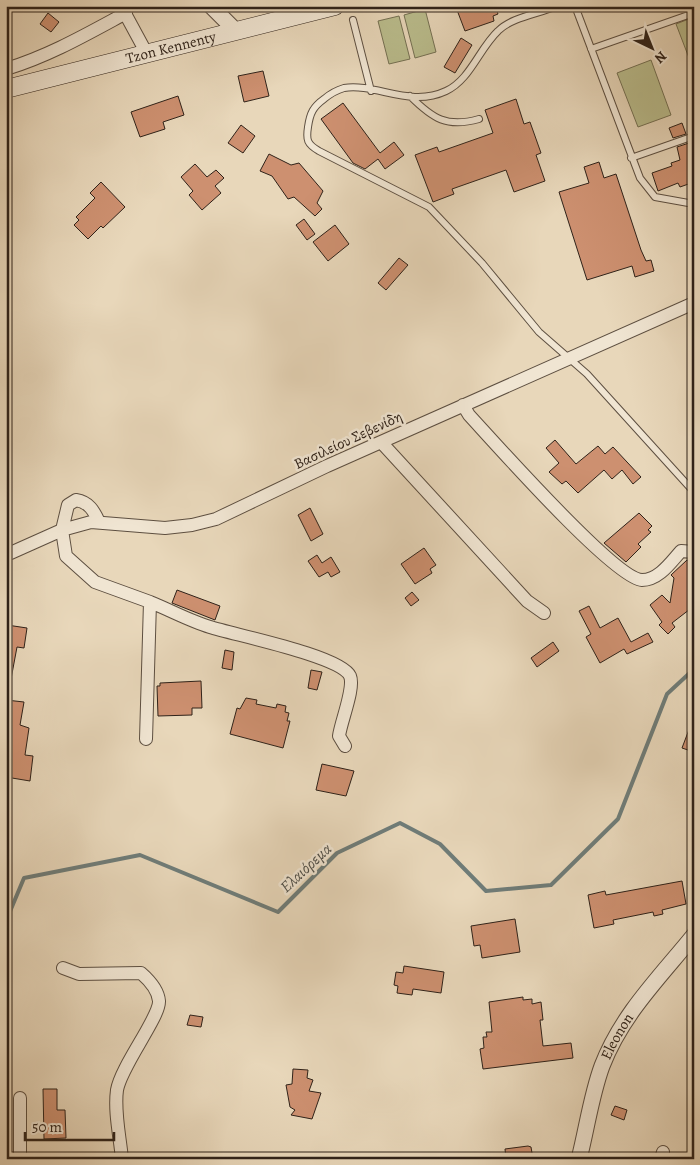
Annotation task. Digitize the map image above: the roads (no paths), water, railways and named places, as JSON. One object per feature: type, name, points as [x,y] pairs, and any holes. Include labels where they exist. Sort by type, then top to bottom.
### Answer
[{"type":"main road","name":"Tzon Kennenty","points":[[6,89],[329,7]]},
{"type":"street","points":[[211,6],[236,31]]},
{"type":"street","points":[[6,69],[30,62],[67,45],[123,10],[147,54]]},
{"type":"street","name":"Βασιλείου Σεβενίδη","points":[[6,555],[62,530],[99,522],[151,528],[176,527],[207,522],[694,302]]},
{"type":"street","points":[[462,406],[592,544],[631,577],[641,580],[650,579],[660,573],[681,551],[694,552]]},
{"type":"street","points":[[381,442],[527,601],[544,613]]},
{"type":"street","points":[[99,522],[89,505],[76,500],[66,508],[62,530],[66,556],[77,569],[95,582],[150,602],[209,627],[324,658],[346,670],[351,678],[351,688],[339,736],[345,746]]},
{"type":"street","points":[[146,739],[150,602]]},
{"type":"street","name":"Eleonon","points":[[579,1159],[598,1078],[614,1038],[650,984],[694,935]]},
{"type":"street","points":[[63,968],[79,974],[141,973],[157,992],[160,1002],[156,1013],[131,1055],[117,1090],[122,1159]]},
{"type":"street","points":[[20,1098],[20,1159]]},
{"type":"lane","points":[[557,6],[502,27],[462,78],[451,88],[431,96],[410,96],[343,89],[315,106],[309,116],[306,138],[308,144],[429,207],[482,262],[539,332],[587,374],[694,492]]},
{"type":"lane","points":[[575,6],[640,178],[655,197],[694,204]]},
{"type":"lane","points":[[591,49],[694,13]]},
{"type":"lane","points":[[353,20],[371,91]]},
{"type":"lane","points":[[410,96],[436,118],[449,122],[464,123],[479,119]]},
{"type":"lane","points":[[631,158],[694,136]]},
{"type":"waterway","name":"Ελαιόρεμα","points":[[6,921],[24,878],[140,855],[278,912],[337,853],[400,823],[440,844],[486,891],[551,885],[618,819],[667,694],[694,669]]}]
